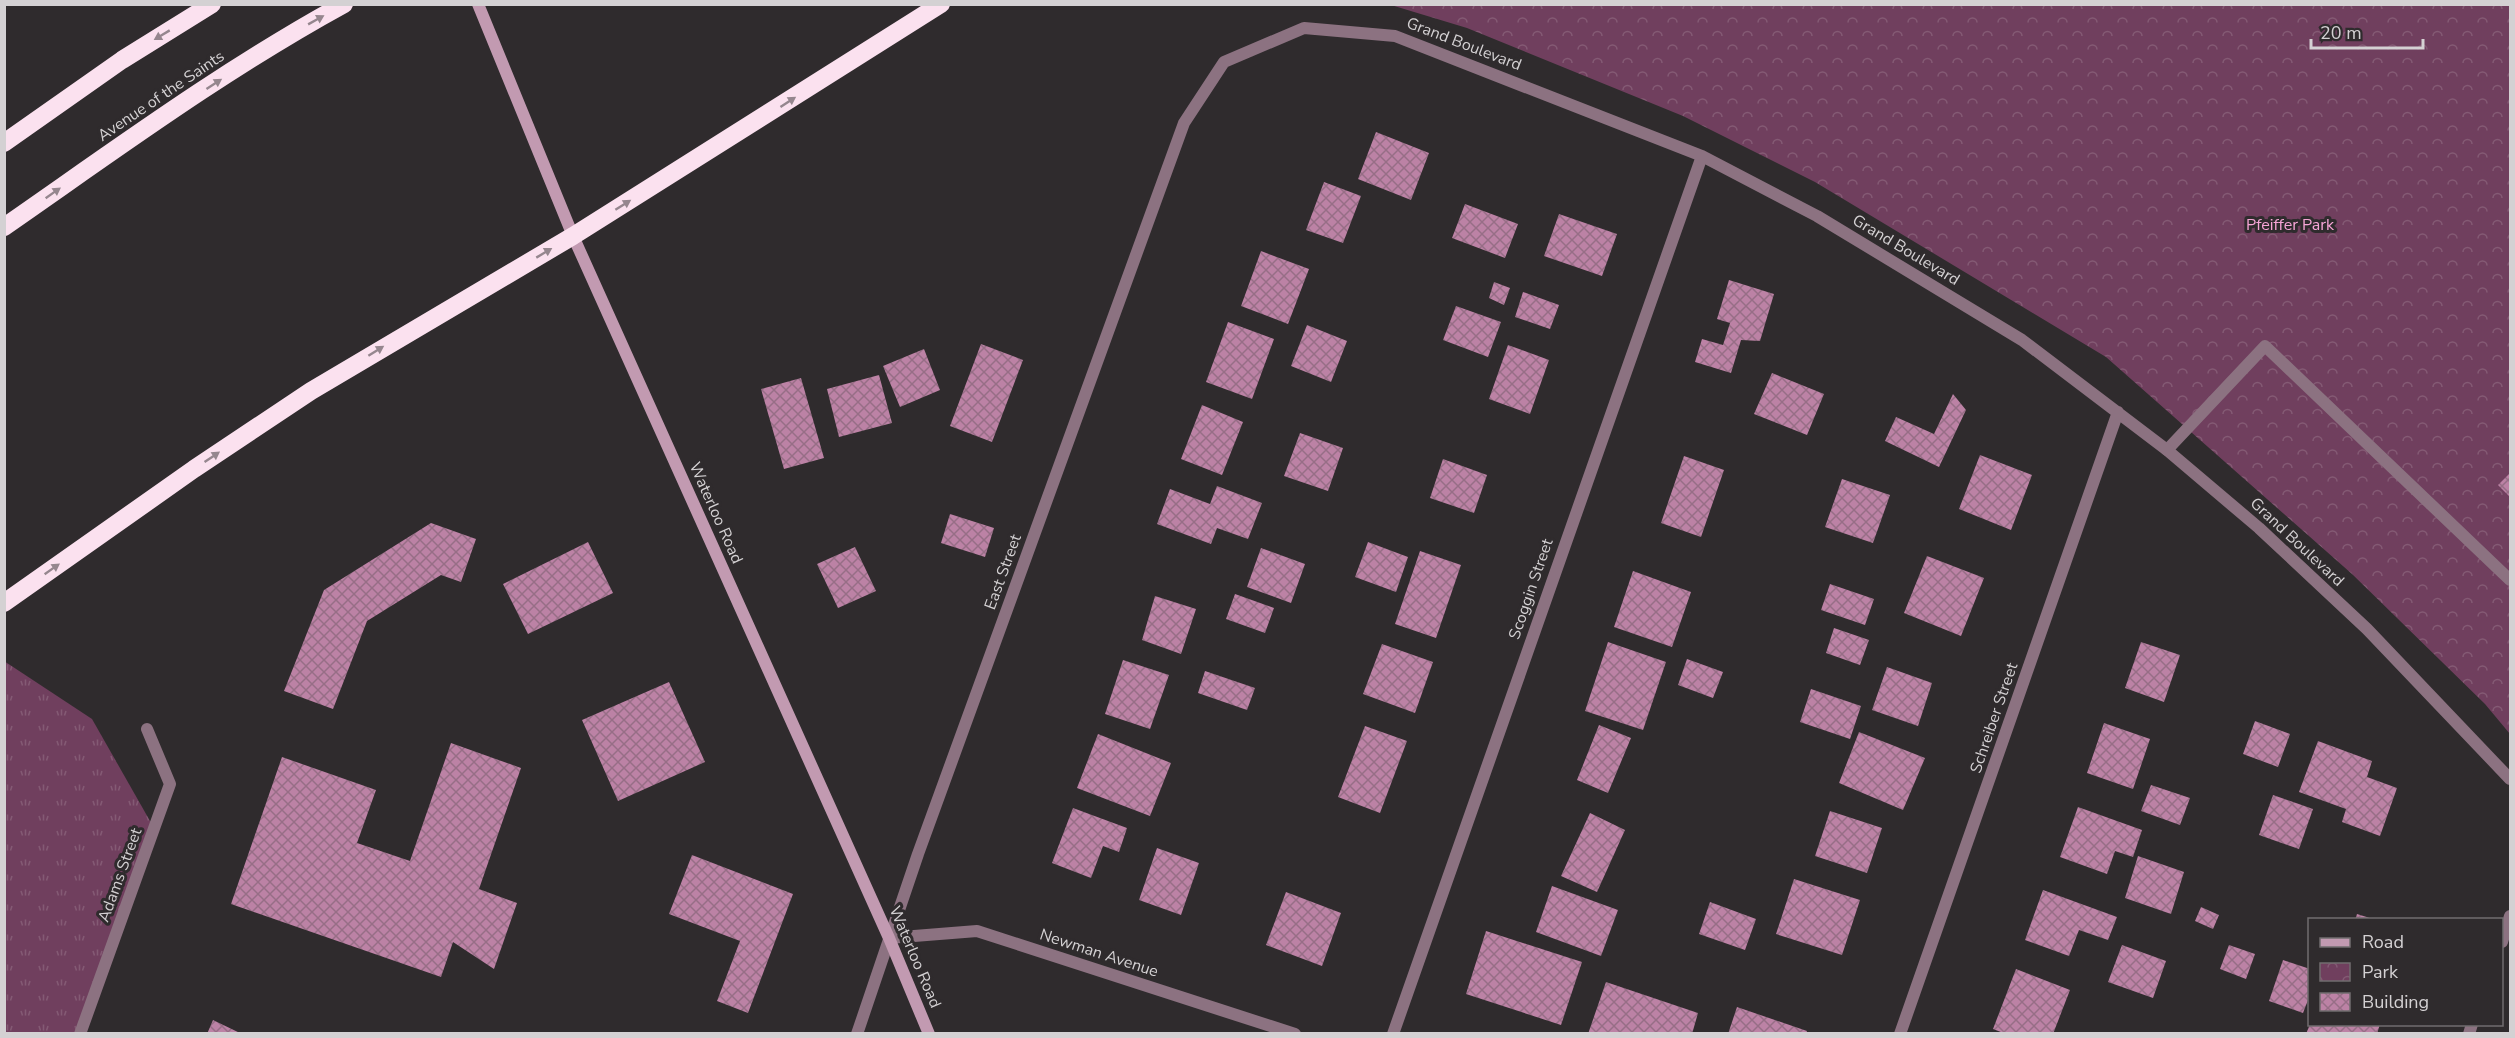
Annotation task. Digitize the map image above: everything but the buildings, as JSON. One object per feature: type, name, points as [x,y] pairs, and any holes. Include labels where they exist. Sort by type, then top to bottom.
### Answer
[{"type":"highway","points":[[4,143],[122,60],[212,4]]},
{"type":"highway","name":"Avenue of the Saints","points":[[4,226],[159,119],[287,35],[344,4]]},
{"type":"highway","points":[[4,603],[194,469],[311,391],[573,236],[941,4]]},
{"type":"main road","name":"Waterloo Road","points":[[478,4],[573,236],[889,938],[929,1034]]},
{"type":"street","name":"Grand Boulevard","points":[[1184,123],[1224,62],[1304,28],[1395,36],[1702,156],[1817,216],[1924,278],[2022,340],[2118,412],[2259,528],[2367,629],[2511,779]]},
{"type":"street","name":"East Street","points":[[857,1034],[889,938],[1184,123]]},
{"type":"street","name":"Scoggin Street","points":[[1393,1034],[1702,156]]},
{"type":"street","points":[[2167,450],[2265,346],[2511,580]]},
{"type":"street","name":"Schreiber Street","points":[[1900,1034],[2118,412]]},
{"type":"street","name":"Adams Street","points":[[80,1034],[170,784],[147,729]]},
{"type":"street","points":[[2503,939],[2511,916]]},
{"type":"street","name":"Newman Avenue","points":[[889,938],[977,931],[1295,1034]]},
{"type":"green space","name":"Pfeiffer Park","points":[[1391,5],[2510,5],[2510,734],[2485,704],[2352,574],[2106,357],[1815,182],[1683,116],[1467,28]]},
{"type":"green space","points":[[4,661],[92,719],[154,828],[80,1033],[5,1033]]}]
